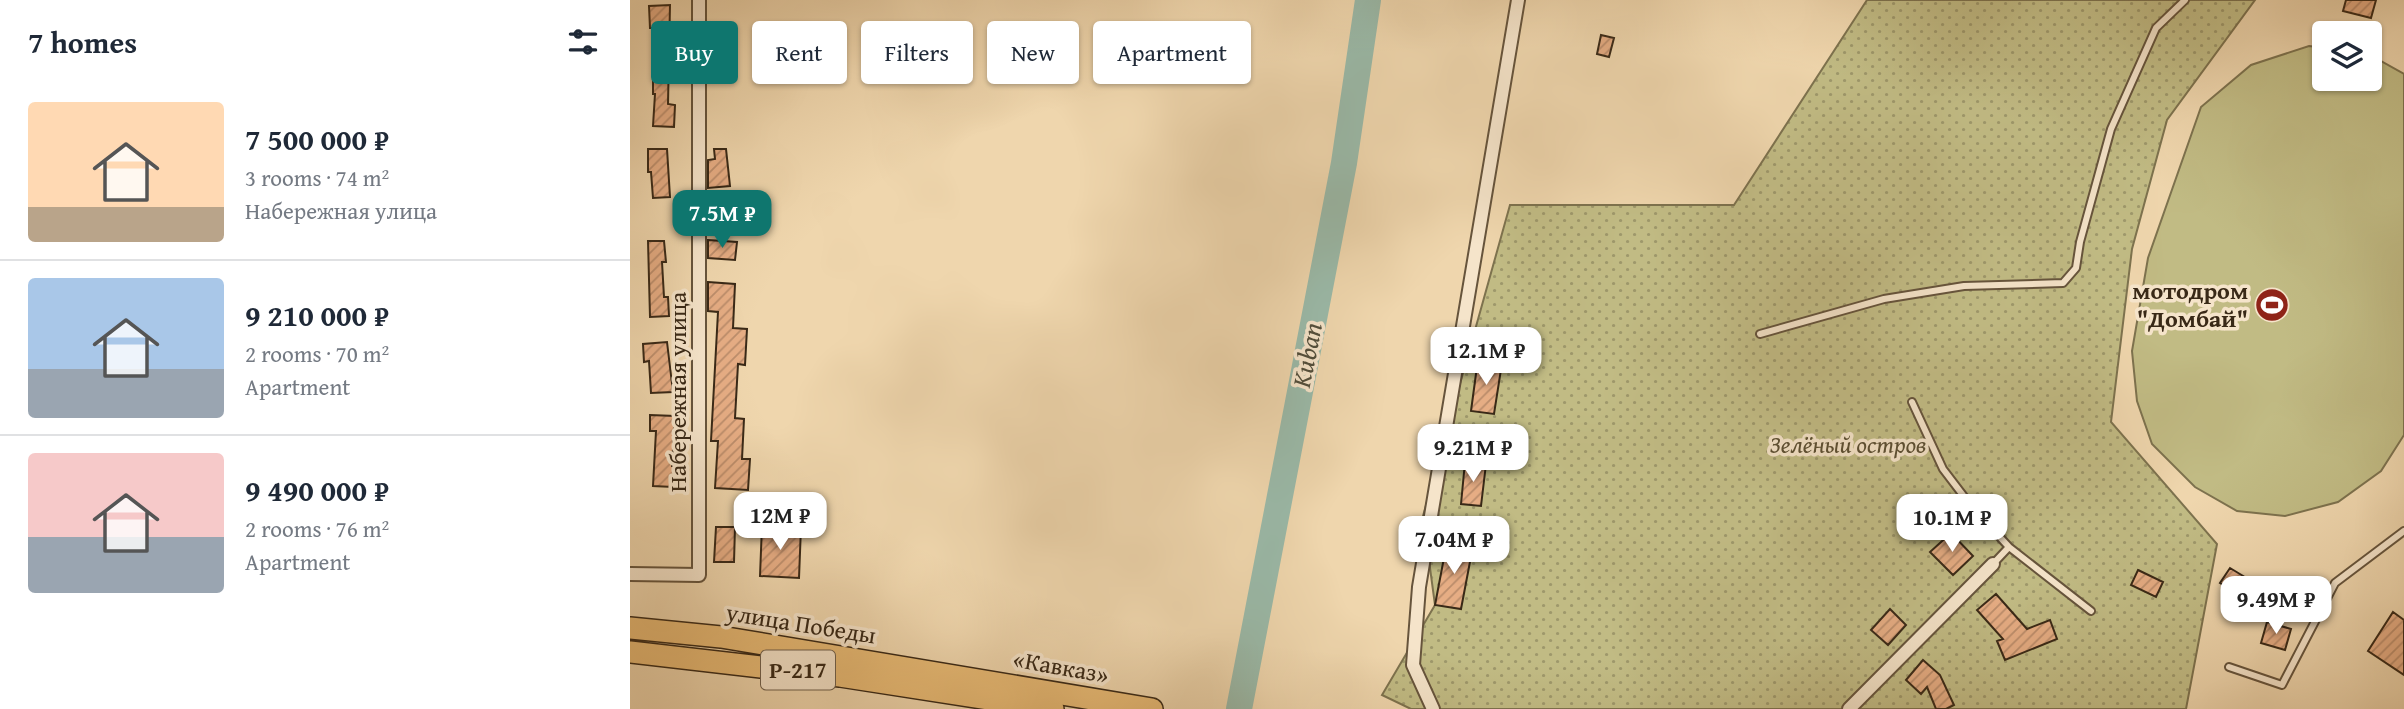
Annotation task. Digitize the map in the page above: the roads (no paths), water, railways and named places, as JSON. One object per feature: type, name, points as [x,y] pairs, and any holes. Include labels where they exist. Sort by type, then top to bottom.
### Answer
[{"type":"highway","name":"улица Победы","points":[[630,628],[721,637],[964,686]]},
{"type":"highway","name":"улица Победы","points":[[630,652],[964,686]]},
{"type":"highway","name":"«Кавказ»","points":[[964,686],[1053,709]]},
{"type":"highway","name":"«Кавказ»","points":[[964,686],[1152,709]]},
{"type":"street","name":"Набережная улица","points":[[630,574],[699,575],[699,0]]},
{"type":"street","points":[[1433,709],[1413,665],[1419,587],[1518,0]]},
{"type":"street","points":[[1849,709],[1993,564]]},
{"type":"lane","points":[[1760,334],[1884,299],[1964,286],[2063,283],[2076,268],[2080,242],[2111,129],[2156,28],[2185,0]]},
{"type":"lane","points":[[1912,402],[1943,469],[1972,507],[2009,547],[2091,611]]},
{"type":"lane","points":[[2228,667],[2282,685],[2335,583],[2404,531]]},
{"type":"lane","points":[[1993,564],[2009,547]]},
{"type":"waterway","name":"Kuban","points":[[1239,709],[1344,163],[1368,0]]},
{"type":"place","name":"мотодром \"Домбай\"","points":[[2272,305]]},
{"type":"park label","name":"Зелёный остров","points":[[1848,445]]}]
